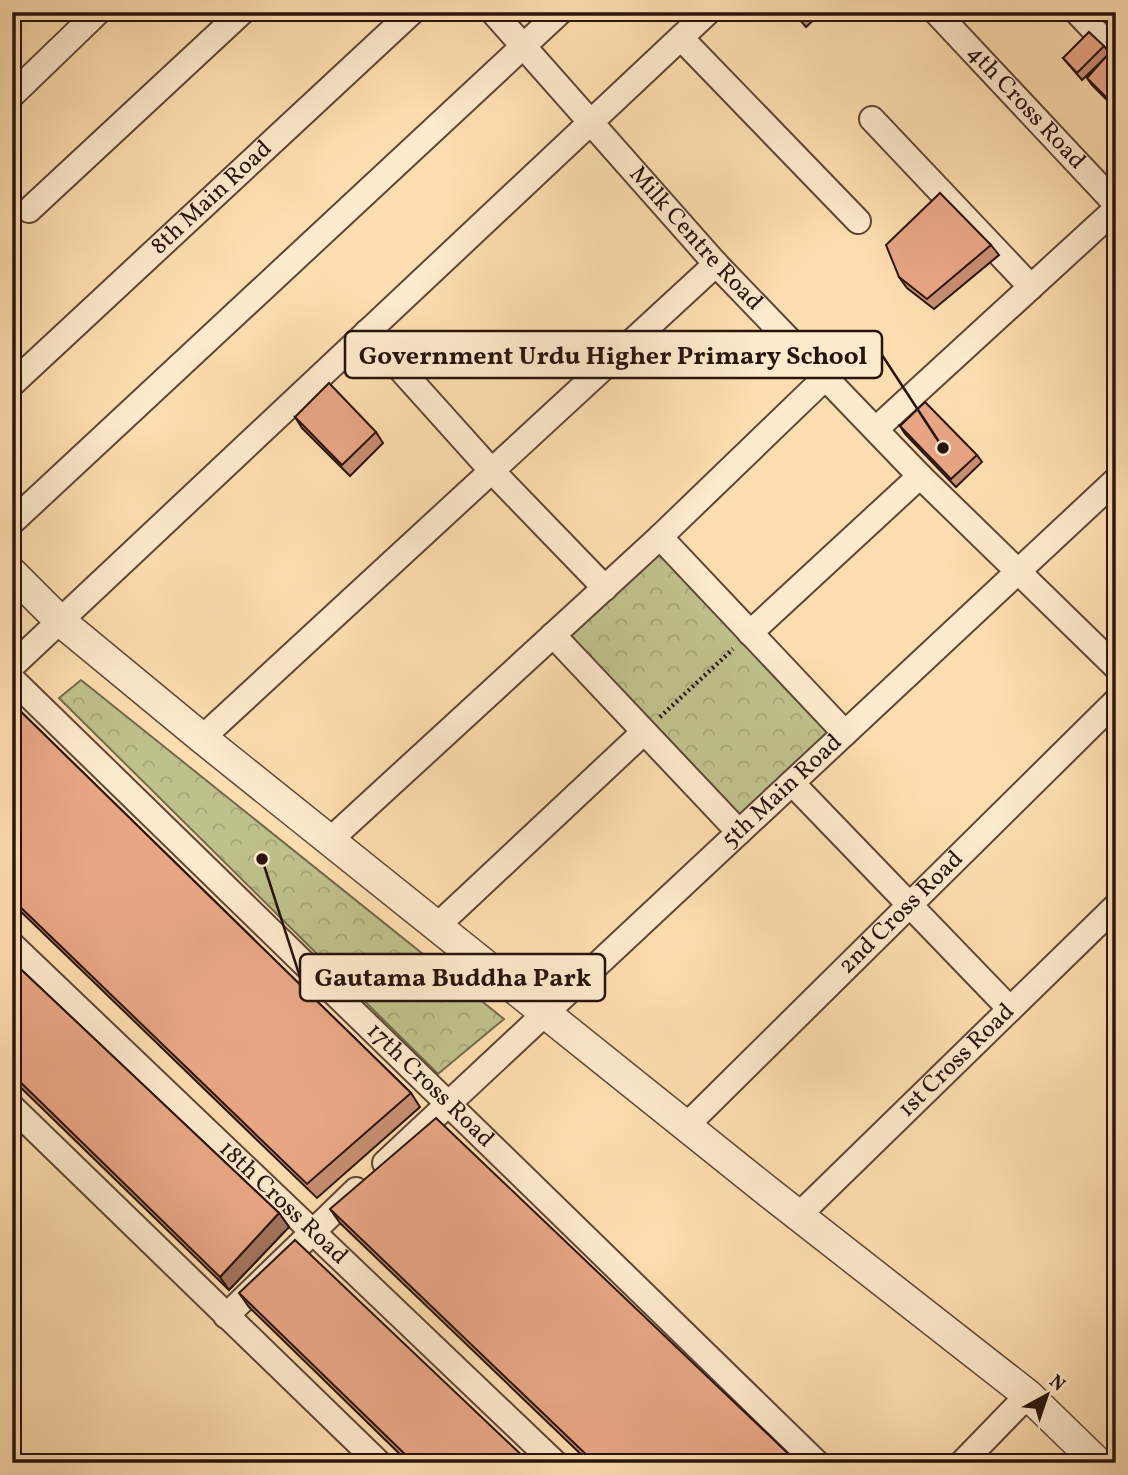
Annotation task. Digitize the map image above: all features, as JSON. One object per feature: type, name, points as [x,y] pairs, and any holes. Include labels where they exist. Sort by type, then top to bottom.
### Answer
[{"type":"street","points":[[12,95],[98,12]]},
{"type":"street","points":[[29,210],[242,12]]},
{"type":"street","name":"8th Main Road","points":[[12,384],[412,12]]},
{"type":"street","name":"Milk Centre Road","points":[[493,12],[716,264],[827,376],[920,476],[1116,667]]},
{"type":"street","points":[[12,522],[561,12]]},
{"type":"street","points":[[12,666],[708,12]]},
{"type":"street","name":"4th Cross Road","points":[[936,12],[1116,206]]},
{"type":"street","points":[[1077,12],[1116,53]]},
{"type":"street","points":[[681,38],[859,221]]},
{"type":"street","points":[[872,119],[1031,287]]},
{"type":"street","points":[[876,429],[1116,206]]},
{"type":"street","points":[[202,738],[716,264]]},
{"type":"street","points":[[367,332],[491,470],[605,588]]},
{"type":"street","points":[[330,840],[660,537],[827,376]]},
{"type":"street","points":[[750,633],[920,476]]},
{"type":"street","name":"5th Main Road","points":[[226,1316],[310,1232],[547,1014],[1116,480]]},
{"type":"street","points":[[660,537],[845,733]]},
{"type":"street","points":[[12,573],[59,620],[202,738],[798,1216],[1028,1395],[1098,1463]]},
{"type":"street","points":[[553,635],[739,832]]},
{"type":"street","name":"17th Cross Road","points":[[12,679],[817,1463]]},
{"type":"street","name":"2nd Cross Road","points":[[687,1126],[1116,701]]},
{"type":"street","points":[[437,926],[644,732]]},
{"type":"street","points":[[792,783],[1010,1009]]},
{"type":"street","name":"1st Cross Road","points":[[798,1216],[1116,906]]},
{"type":"street","name":"18th Cross Road","points":[[12,945],[555,1463]]},
{"type":"street","points":[[12,1107],[379,1463]]},
{"type":"street","points":[[962,1463],[1028,1395]]},
{"type":"path","points":[[644,732],[750,633]]},
{"type":"green space","points":[[659,549],[831,732],[739,819],[566,635]]},
{"type":"green space","points":[[81,680],[504,1019],[438,1074],[59,698]]},
{"type":"building","points":[[794,12],[810,12],[801,20]]},
{"type":"building","points":[[1089,32],[1104,46],[1077,73],[1063,58]]},
{"type":"building","points":[[1110,52],[1116,58],[1116,107],[1087,78]]},
{"type":"building","points":[[940,193],[991,245],[927,299],[899,277],[886,245]]},
{"type":"building","points":[[329,383],[376,432],[342,465],[295,417]]},
{"type":"building","points":[[925,402],[977,455],[951,479],[900,426]]},
{"type":"building","points":[[12,703],[411,1093],[307,1184],[12,899]]},
{"type":"building","points":[[12,961],[279,1213],[220,1277],[12,1074]]},
{"type":"building","points":[[436,1118],[798,1463],[595,1463],[330,1209]]},
{"type":"building","points":[[295,1240],[530,1463],[414,1463],[239,1293]]},
{"type":"place","name":"Government Urdu Higher Primary School","points":[[943,448]]},
{"type":"place","name":"Gautama Buddha Park","points":[[262,859]]}]
